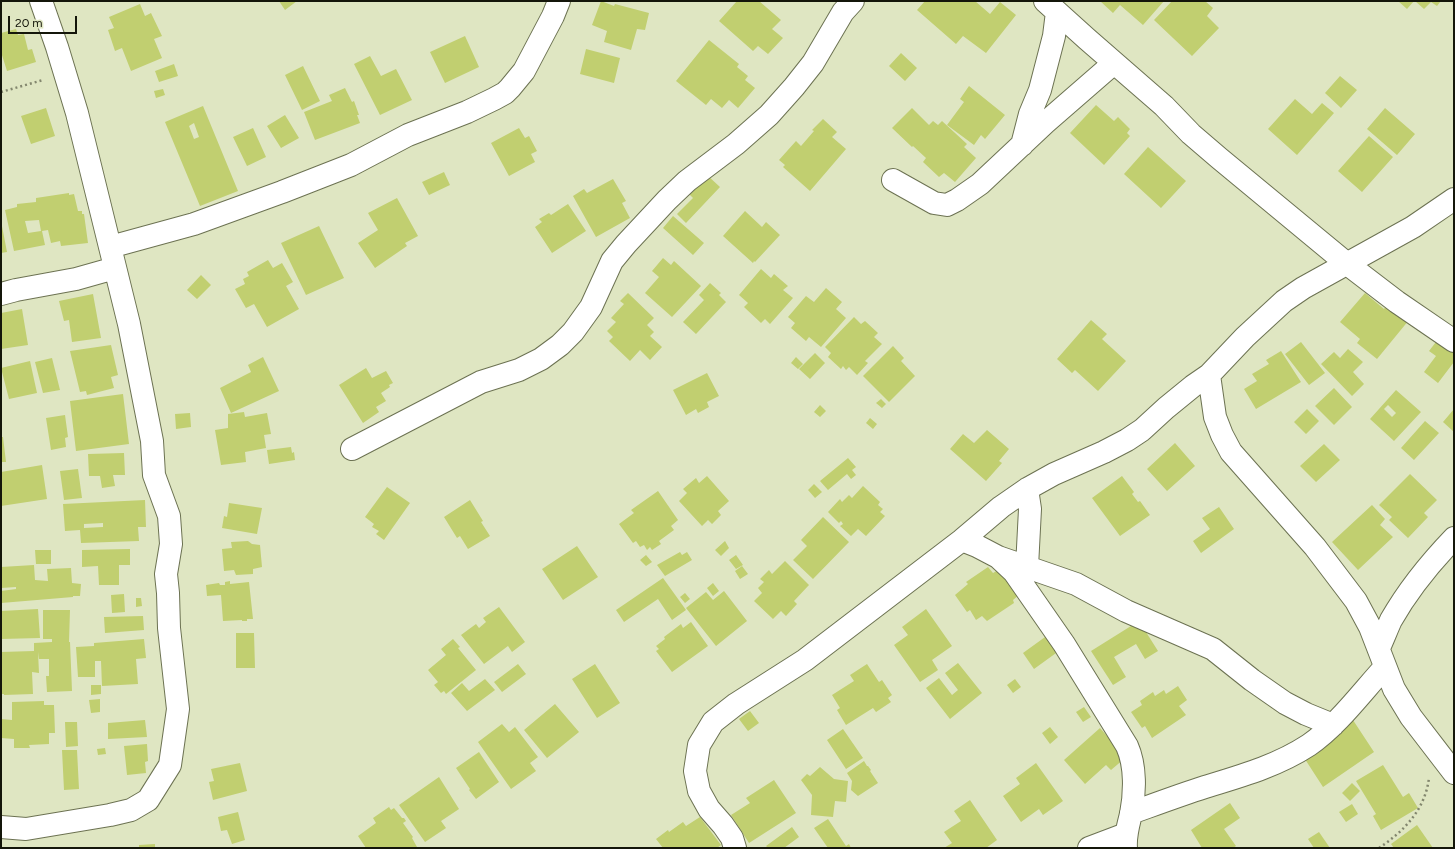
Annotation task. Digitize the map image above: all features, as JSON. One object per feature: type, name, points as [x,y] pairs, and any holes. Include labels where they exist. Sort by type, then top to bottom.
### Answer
[{"type":"street","points":[[1,827],[26,829],[110,815],[131,810],[148,800],[170,765],[178,709],[169,628],[166,574],[171,544],[169,516],[154,475],[152,441],[128,324],[77,113],[41,1]]},
{"type":"street","points":[[110,247],[194,224],[282,192],[352,164],[408,135],[467,112],[505,93],[515,83],[534,54],[559,1]]},
{"type":"street","points":[[352,449],[482,382],[519,370],[541,359],[560,345],[572,332],[591,306],[612,262],[626,244],[687,181],[736,144],[769,115],[794,88],[813,63],[843,12],[853,1]]},
{"type":"street","points":[[1051,6],[1164,106],[1218,158],[1346,264],[1397,302],[1454,341]]},
{"type":"street","points":[[1022,145],[1030,114],[1040,90],[1054,36],[1051,6]]},
{"type":"street","points":[[893,180],[934,203],[947,205],[957,200],[980,184],[1114,63]]},
{"type":"street","points":[[735,848],[732,838],[709,809],[699,791],[695,771],[699,746],[714,722],[736,704],[805,660],[962,540],[1001,507],[1027,489],[1054,474],[1104,452],[1142,430],[1193,386],[1209,375],[1245,337],[1284,301],[1303,288],[1413,227],[1454,199]]},
{"type":"street","points":[[1,294],[76,279],[115,268]]},
{"type":"street","points":[[1209,375],[1215,417],[1231,452],[1315,547],[1356,601],[1370,627],[1397,694],[1411,717],[1454,773]]},
{"type":"street","points":[[1027,489],[1030,509],[1027,567]]},
{"type":"street","points":[[1131,813],[1279,762],[1309,744],[1333,725],[1382,658],[1390,621],[1397,610],[1439,553],[1454,538]]},
{"type":"street","points":[[962,540],[998,557],[1076,584],[1126,611],[1213,649],[1252,680],[1285,703],[1306,714],[1333,725]]},
{"type":"street","points":[[998,557],[1014,572],[1064,644],[1127,746],[1131,755],[1134,790],[1126,841],[1089,848]]},
{"type":"path","points":[[1,92],[65,74]]},
{"type":"path","points":[[1379,848],[1401,832],[1419,810],[1429,784],[1434,747]]},
{"type":"building","points":[[279,1],[297,1],[285,10]]},
{"type":"building","points":[[601,1],[614,6],[615,4],[649,13],[645,30],[637,29],[631,50],[604,42],[607,31],[592,25]]},
{"type":"building","points":[[737,1],[759,1],[781,20],[772,29],[783,38],[768,54],[758,46],[753,51],[719,21]]},
{"type":"building","points":[[925,1],[975,1],[990,14],[1000,2],[1016,15],[986,53],[963,36],[956,44],[917,10]]},
{"type":"building","points":[[1100,1],[1164,1],[1143,25],[1120,5],[1113,13]]},
{"type":"building","points":[[1172,1],[1205,1],[1213,8],[1207,16],[1219,28],[1192,56],[1154,20]]},
{"type":"building","points":[[1398,1],[1414,1],[1407,9]]},
{"type":"building","points":[[1415,1],[1441,1],[1437,6],[1431,2],[1424,9]]},
{"type":"building","points":[[140,4],[145,16],[151,13],[162,36],[154,39],[162,58],[131,71],[122,48],[115,51],[108,30],[114,28],[109,17]]},
{"type":"building","points":[[16,29],[18,35],[24,34],[28,50],[32,49],[36,62],[7,71],[1,52],[1,33]]},
{"type":"building","points":[[465,36],[479,67],[445,83],[430,52]]},
{"type":"building","points":[[709,40],[739,64],[737,67],[748,76],[745,80],[755,88],[738,108],[729,100],[722,108],[711,99],[706,105],[676,81]]},
{"type":"building","points":[[586,49],[620,58],[614,83],[580,74]]},
{"type":"building","points":[[901,53],[917,68],[905,81],[889,66]]},
{"type":"building","points":[[370,56],[381,76],[396,69],[412,100],[380,115],[354,64]]},
{"type":"building","points":[[174,64],[178,76],[159,82],[155,71]]},
{"type":"building","points":[[303,66],[320,101],[302,110],[285,75]]},
{"type":"building","points":[[1340,76],[1357,90],[1341,108],[1325,93]]},
{"type":"building","points":[[969,86],[1005,115],[985,139],[981,135],[974,145],[947,125],[964,102],[960,99]]},
{"type":"building","points":[[345,88],[352,102],[354,101],[360,123],[315,140],[304,112],[332,101],[329,95]]},
{"type":"building","points":[[163,89],[165,95],[156,98],[154,91]]},
{"type":"building","points":[[1295,99],[1312,114],[1322,103],[1334,113],[1297,155],[1268,129]]},
{"type":"building","points":[[1096,105],[1114,121],[1118,117],[1130,129],[1127,133],[1130,136],[1104,165],[1070,133]]},
{"type":"building","points":[[203,106],[238,191],[200,206],[165,122]],"holes":[[[194,123],[199,137],[194,139],[189,126]]]},
{"type":"building","points":[[46,108],[55,136],[31,144],[21,116]]},
{"type":"building","points":[[912,108],[929,125],[933,121],[938,125],[942,121],[967,144],[964,147],[976,158],[955,182],[944,173],[939,177],[923,162],[926,158],[892,128]]},
{"type":"building","points":[[1385,108],[1415,134],[1397,155],[1367,129]]},
{"type":"building","points":[[285,115],[299,138],[281,148],[267,126]]},
{"type":"building","points":[[823,119],[837,132],[832,137],[846,149],[810,191],[783,167],[785,165],[779,160],[796,141],[801,146],[814,131],[812,130]]},
{"type":"building","points":[[253,128],[266,157],[247,166],[233,137]]},
{"type":"building","points":[[519,128],[525,138],[529,136],[537,151],[531,154],[535,162],[509,176],[491,143]]},
{"type":"building","points":[[1369,136],[1393,157],[1362,192],[1338,171]]},
{"type":"building","points":[[1148,147],[1186,181],[1161,208],[1124,174]]},
{"type":"building","points":[[444,172],[450,185],[429,195],[422,182]]},
{"type":"building","points":[[707,175],[720,187],[686,223],[677,214],[693,198],[689,194]]},
{"type":"building","points":[[613,179],[626,201],[622,203],[630,218],[596,237],[573,196],[584,189],[587,193]]},
{"type":"building","points":[[69,193],[69,195],[74,194],[78,211],[82,211],[82,214],[84,214],[88,243],[61,246],[60,241],[51,243],[48,230],[42,231],[45,245],[14,251],[5,210],[17,207],[17,204],[36,202],[36,198]],"holes":[[[39,220],[41,231],[28,233],[25,221]]]},
{"type":"building","points":[[397,198],[418,236],[405,243],[407,246],[375,268],[358,243],[378,230],[368,213]]},
{"type":"building","points":[[568,204],[586,231],[552,253],[535,227],[542,222],[539,219],[549,213],[551,215]]},
{"type":"building","points":[[745,211],[762,227],[766,222],[780,235],[753,263],[723,236]]},
{"type":"building","points":[[673,216],[704,243],[693,255],[663,228]]},
{"type":"building","points":[[1,221],[7,252],[1,253]]},
{"type":"building","points":[[319,226],[344,278],[306,295],[281,243]]},
{"type":"building","points":[[663,258],[671,265],[674,261],[701,286],[672,317],[645,293],[659,277],[652,271]]},
{"type":"building","points":[[268,260],[273,268],[282,263],[293,282],[286,286],[299,309],[267,327],[254,304],[246,308],[235,289],[245,284],[243,279],[249,276],[247,272]]},
{"type":"building","points":[[761,269],[771,278],[774,274],[788,286],[783,290],[793,298],[770,324],[765,319],[761,323],[744,307],[748,303],[739,295]]},
{"type":"building","points":[[201,275],[211,285],[197,299],[187,290]]},
{"type":"building","points":[[710,283],[721,293],[719,295],[726,302],[696,334],[683,322],[704,300],[699,295]]},
{"type":"building","points":[[826,288],[842,302],[836,309],[846,318],[821,347],[809,337],[806,341],[791,328],[795,323],[788,317],[806,296],[814,302]]},
{"type":"building","points":[[628,293],[654,318],[647,325],[654,332],[650,336],[662,347],[650,360],[640,350],[630,361],[609,341],[613,337],[607,331],[616,322],[611,318],[624,304],[620,301]]},
{"type":"building","points":[[1365,293],[1384,309],[1388,304],[1409,320],[1377,359],[1357,343],[1360,339],[1340,322]]},
{"type":"building","points":[[93,294],[101,338],[72,342],[69,320],[64,321],[59,301]]},
{"type":"building","points":[[22,309],[28,345],[1,349],[1,313]]},
{"type":"building","points":[[854,317],[861,324],[865,321],[878,333],[874,337],[882,344],[865,361],[868,363],[857,375],[849,367],[846,370],[843,366],[841,369],[828,357],[831,353],[825,347]]},
{"type":"building","points":[[1091,320],[1107,334],[1102,339],[1126,361],[1098,391],[1075,370],[1072,373],[1057,359]]},
{"type":"building","points":[[1439,338],[1454,349],[1454,362],[1438,383],[1424,372],[1436,356],[1429,351]]},
{"type":"building","points":[[1301,342],[1325,373],[1309,385],[1285,354]]},
{"type":"building","points":[[111,345],[118,375],[111,377],[114,388],[87,395],[86,391],[80,392],[70,351]]},
{"type":"building","points":[[893,346],[904,358],[901,361],[915,376],[889,402],[863,376]]},
{"type":"building","points":[[1348,349],[1363,362],[1353,372],[1364,384],[1352,396],[1321,364],[1334,352],[1340,358]]},
{"type":"building","points":[[1281,351],[1301,382],[1256,409],[1244,389],[1257,381],[1252,374],[1269,364],[1266,360]]},
{"type":"building","points":[[815,353],[825,363],[810,379],[799,369]]},
{"type":"building","points":[[263,357],[279,391],[231,413],[220,388],[251,372],[248,365]]},
{"type":"building","points":[[796,357],[803,364],[798,369],[791,363]]},
{"type":"building","points":[[52,358],[60,390],[43,393],[35,362]]},
{"type":"building","points":[[30,361],[37,393],[9,399],[1,368]]},
{"type":"building","points":[[366,368],[372,378],[386,371],[393,383],[381,393],[386,401],[376,407],[379,412],[363,423],[339,385]]},
{"type":"building","points":[[707,373],[719,396],[707,402],[709,407],[698,413],[696,409],[686,415],[673,390]]},
{"type":"building","points":[[1334,388],[1352,407],[1334,425],[1315,406]]},
{"type":"building","points":[[1396,390],[1421,412],[1394,441],[1370,419]],"holes":[[[1388,405],[1396,413],[1392,417],[1384,409]]]},
{"type":"building","points":[[123,394],[129,444],[76,451],[70,401]]},
{"type":"building","points":[[881,399],[886,404],[882,408],[876,403]]},
{"type":"building","points":[[820,405],[826,411],[820,417],[814,412]]},
{"type":"building","points":[[1307,409],[1319,421],[1306,434],[1294,422]]},
{"type":"building","points":[[1454,409],[1454,432],[1443,422]]},
{"type":"building","points":[[244,412],[245,417],[267,413],[271,434],[264,435],[266,448],[245,452],[246,462],[221,465],[215,430],[228,428],[228,414]]},
{"type":"building","points":[[190,413],[191,427],[176,429],[175,414]]},
{"type":"building","points":[[65,415],[68,437],[65,438],[66,447],[51,450],[46,418]]},
{"type":"building","points":[[870,418],[877,424],[873,429],[866,423]]},
{"type":"building","points":[[1425,421],[1439,433],[1414,460],[1401,448]]},
{"type":"building","points":[[987,430],[1009,449],[999,461],[1002,463],[986,481],[950,449],[963,434],[974,443]]},
{"type":"building","points":[[1,437],[3,437],[6,462],[1,462]]},
{"type":"building","points":[[1175,443],[1195,466],[1167,491],[1147,469]]},
{"type":"building","points":[[1324,444],[1340,460],[1316,482],[1300,466]]},
{"type":"building","points":[[291,447],[292,453],[294,452],[295,460],[269,464],[267,450]]},
{"type":"building","points":[[124,453],[125,475],[113,475],[115,486],[102,488],[100,476],[89,476],[88,454]]},
{"type":"building","points":[[848,458],[856,467],[852,470],[856,475],[851,479],[847,474],[828,490],[820,481]]},
{"type":"building","points":[[42,465],[47,499],[1,506],[1,472]]},
{"type":"building","points":[[78,469],[82,498],[64,500],[60,471]]},
{"type":"building","points":[[1410,474],[1437,500],[1424,513],[1428,517],[1408,538],[1389,520],[1392,517],[1379,505]]},
{"type":"building","points":[[707,476],[729,501],[718,511],[721,515],[712,524],[708,520],[702,526],[679,501],[687,493],[683,489],[696,478],[699,483]]},
{"type":"building","points":[[1122,476],[1134,492],[1132,494],[1138,502],[1140,501],[1150,515],[1120,536],[1092,498]]},
{"type":"building","points":[[814,484],[822,492],[815,498],[808,490]]},
{"type":"building","points":[[863,486],[880,502],[878,505],[883,509],[880,512],[885,516],[866,536],[858,529],[851,536],[840,526],[843,524],[841,521],[839,523],[828,512],[840,499],[842,502],[849,495],[852,498]]},
{"type":"building","points":[[387,487],[410,503],[384,540],[376,534],[379,531],[372,527],[374,524],[365,517]]},
{"type":"building","points":[[658,491],[678,520],[671,526],[674,530],[659,541],[661,544],[652,550],[650,547],[647,550],[644,545],[640,547],[636,541],[633,543],[619,524],[634,513],[631,510]]},
{"type":"building","points":[[145,500],[146,527],[138,527],[139,541],[81,543],[80,530],[65,531],[63,504]],"holes":[[[103,523],[103,527],[84,528],[84,524]]]},
{"type":"building","points":[[470,500],[490,536],[468,549],[460,536],[457,538],[444,517]]},
{"type":"building","points":[[229,503],[262,508],[257,534],[222,528],[224,516],[227,517]]},
{"type":"building","points":[[1372,505],[1385,519],[1380,525],[1393,537],[1358,570],[1332,542]]},
{"type":"building","points":[[1219,507],[1234,529],[1201,553],[1193,541],[1210,529],[1202,518]]},
{"type":"building","points":[[823,517],[849,542],[813,579],[793,560],[807,546],[801,540]]},
{"type":"building","points":[[248,541],[252,544],[260,545],[262,567],[253,569],[253,574],[236,575],[234,570],[224,571],[222,549],[232,548],[231,542]]},
{"type":"building","points":[[725,541],[729,548],[721,556],[715,550]]},
{"type":"building","points":[[577,546],[598,577],[563,600],[542,569]]},
{"type":"building","points":[[130,549],[130,565],[119,565],[119,585],[99,585],[98,566],[82,567],[82,550]]},
{"type":"building","points":[[35,550],[51,550],[51,564],[36,564]]},
{"type":"building","points":[[680,552],[682,555],[687,552],[692,560],[665,576],[657,565]]},
{"type":"building","points":[[646,555],[652,562],[646,566],[640,560]]},
{"type":"building","points":[[736,555],[743,565],[736,569],[729,560]]},
{"type":"building","points":[[785,561],[809,585],[794,601],[797,604],[786,616],[781,611],[773,619],[754,601],[762,593],[758,588],[764,582],[760,579],[769,570],[772,574]]},
{"type":"building","points":[[34,565],[35,580],[48,581],[47,569],[71,568],[72,583],[81,584],[80,596],[1,603],[1,591],[16,589],[16,587],[1,588],[1,567]]},
{"type":"building","points":[[742,566],[748,574],[740,579],[735,571]]},
{"type":"building","points":[[988,567],[993,573],[1002,568],[1020,594],[1013,600],[1014,603],[987,621],[982,616],[976,620],[970,610],[967,612],[955,595],[968,584],[966,582]]},
{"type":"building","points":[[663,578],[686,610],[672,620],[658,599],[624,622],[616,610]]},
{"type":"building","points":[[230,581],[230,584],[249,582],[253,619],[247,619],[247,621],[223,621],[221,595],[207,596],[206,585],[219,583],[220,585],[225,585],[225,582]]},
{"type":"building","points":[[713,583],[719,591],[713,596],[707,588]]},
{"type":"building","points":[[724,591],[747,621],[716,646],[686,608],[706,592],[713,600]]},
{"type":"building","points":[[685,593],[690,599],[685,603],[680,597]]},
{"type":"building","points":[[124,594],[125,612],[112,613],[111,595]]},
{"type":"building","points":[[136,598],[141,598],[142,606],[136,607]]},
{"type":"building","points":[[499,607],[525,642],[512,652],[508,646],[484,664],[461,635],[476,624],[479,628],[486,622],[483,618]]},
{"type":"building","points":[[38,609],[40,638],[1,639],[1,611]]},
{"type":"building","points":[[926,609],[952,646],[932,660],[938,670],[920,682],[894,645],[908,635],[902,627]]},
{"type":"building","points":[[43,610],[70,610],[69,642],[72,691],[47,692],[46,676],[49,676],[49,659],[39,659],[38,652],[39,673],[32,672],[33,694],[1,694],[1,652],[34,651],[34,643],[52,642],[52,639],[43,639]]},
{"type":"building","points":[[143,616],[144,630],[105,633],[104,617]]},
{"type":"building","points":[[1139,621],[1158,651],[1145,659],[1136,644],[1114,657],[1126,677],[1113,685],[1091,651]]},
{"type":"building","points":[[691,622],[708,646],[672,672],[656,651],[659,649],[656,646],[665,639],[664,637],[681,624],[683,628]]},
{"type":"building","points":[[1052,632],[1063,648],[1034,669],[1023,653]]},
{"type":"building","points":[[236,633],[254,633],[255,668],[236,668]]},
{"type":"building","points":[[144,639],[146,658],[136,659],[138,684],[102,686],[101,661],[95,661],[95,677],[78,677],[76,647],[94,646],[94,643]]},
{"type":"building","points":[[453,639],[460,647],[458,648],[476,670],[446,694],[444,691],[441,693],[434,685],[438,682],[428,670],[446,655],[441,649]]},
{"type":"building","points":[[958,663],[982,693],[950,719],[926,688],[939,678],[952,695],[958,690],[945,673]]},
{"type":"building","points":[[518,664],[526,674],[502,692],[494,682]]},
{"type":"building","points":[[595,664],[620,703],[597,718],[572,679]]},
{"type":"building","points":[[867,664],[879,682],[882,680],[892,695],[888,698],[891,702],[876,712],[873,708],[846,725],[837,710],[840,708],[832,695],[854,681],[850,675]]},
{"type":"building","points":[[485,679],[495,690],[467,711],[451,693],[462,683],[469,691]]},
{"type":"building","points":[[1015,679],[1021,687],[1013,693],[1007,685]]},
{"type":"building","points":[[91,685],[101,685],[101,694],[91,695]]},
{"type":"building","points":[[1178,686],[1187,700],[1179,706],[1186,715],[1152,738],[1145,726],[1142,728],[1131,712],[1142,705],[1140,701],[1153,692],[1155,696],[1164,690],[1166,694]]},
{"type":"building","points":[[100,699],[100,712],[91,713],[89,700]]},
{"type":"building","points":[[44,701],[44,705],[54,705],[55,733],[49,733],[49,744],[29,745],[30,748],[14,748],[14,739],[1,738],[1,719],[12,720],[12,702]]},
{"type":"building","points":[[555,704],[579,732],[547,758],[524,730]]},
{"type":"building","points":[[1084,707],[1091,717],[1083,722],[1076,712]]},
{"type":"building","points":[[750,711],[759,723],[748,731],[739,719]]},
{"type":"building","points":[[1351,717],[1374,752],[1323,787],[1301,753]]},
{"type":"building","points":[[145,720],[147,737],[108,739],[108,723]]},
{"type":"building","points":[[65,722],[77,722],[78,746],[66,747]]},
{"type":"building","points":[[502,724],[509,732],[515,727],[538,757],[530,763],[536,771],[511,789],[478,742]]},
{"type":"building","points":[[1050,727],[1058,737],[1050,744],[1042,733]]},
{"type":"building","points":[[1100,728],[1121,752],[1124,759],[1111,770],[1106,765],[1085,784],[1064,760]]},
{"type":"building","points":[[843,729],[863,758],[846,769],[827,740]]},
{"type":"building","points":[[147,744],[148,761],[145,762],[146,773],[127,775],[124,746]]},
{"type":"building","points":[[105,748],[106,754],[98,755],[97,749]]},
{"type":"building","points":[[62,750],[77,750],[79,789],[64,790]]},
{"type":"building","points":[[479,752],[499,782],[476,799],[456,768]]},
{"type":"building","points":[[864,761],[878,783],[858,796],[851,790],[852,781],[847,773]]},
{"type":"building","points":[[240,763],[247,791],[213,800],[209,782],[214,781],[211,769]]},
{"type":"building","points":[[1036,763],[1063,801],[1043,815],[1039,809],[1021,822],[1003,796],[1020,784],[1016,778]]},
{"type":"building","points":[[1383,765],[1403,797],[1409,793],[1418,808],[1381,830],[1373,816],[1376,814],[1356,781]]},
{"type":"building","points":[[820,767],[834,779],[848,781],[846,802],[835,801],[833,817],[811,815],[812,795],[801,780],[807,774],[810,776]]},
{"type":"building","points":[[439,777],[459,809],[441,821],[446,828],[425,842],[399,805]]},
{"type":"building","points":[[774,780],[796,813],[749,843],[731,815],[750,803],[746,798]]},
{"type":"building","points":[[1352,783],[1360,791],[1350,801],[1342,793]]},
{"type":"building","points":[[970,800],[997,840],[986,848],[944,848],[952,843],[944,832],[961,821],[954,811]]},
{"type":"building","points":[[1230,803],[1240,818],[1224,829],[1236,846],[1233,848],[1202,848],[1191,830]]},
{"type":"building","points":[[1352,804],[1358,814],[1346,822],[1339,812]]},
{"type":"building","points":[[389,807],[391,810],[394,808],[402,818],[404,818],[406,821],[403,823],[413,837],[412,838],[417,847],[366,848],[358,836],[376,823],[373,818]]},
{"type":"building","points":[[238,812],[245,840],[232,844],[227,830],[221,831],[218,817]]},
{"type":"building","points":[[700,817],[721,845],[717,848],[663,848],[656,839],[668,830],[669,832],[683,822],[686,826]]},
{"type":"building","points":[[828,819],[846,846],[849,844],[851,848],[828,848],[814,828]]},
{"type":"building","points":[[1417,825],[1433,848],[1394,848],[1391,844]]},
{"type":"building","points":[[792,827],[799,837],[784,848],[768,848],[766,846]]},
{"type":"building","points":[[1319,832],[1330,848],[1314,848],[1308,839]]},
{"type":"building","points":[[155,844],[155,848],[139,848],[139,845]]}]
